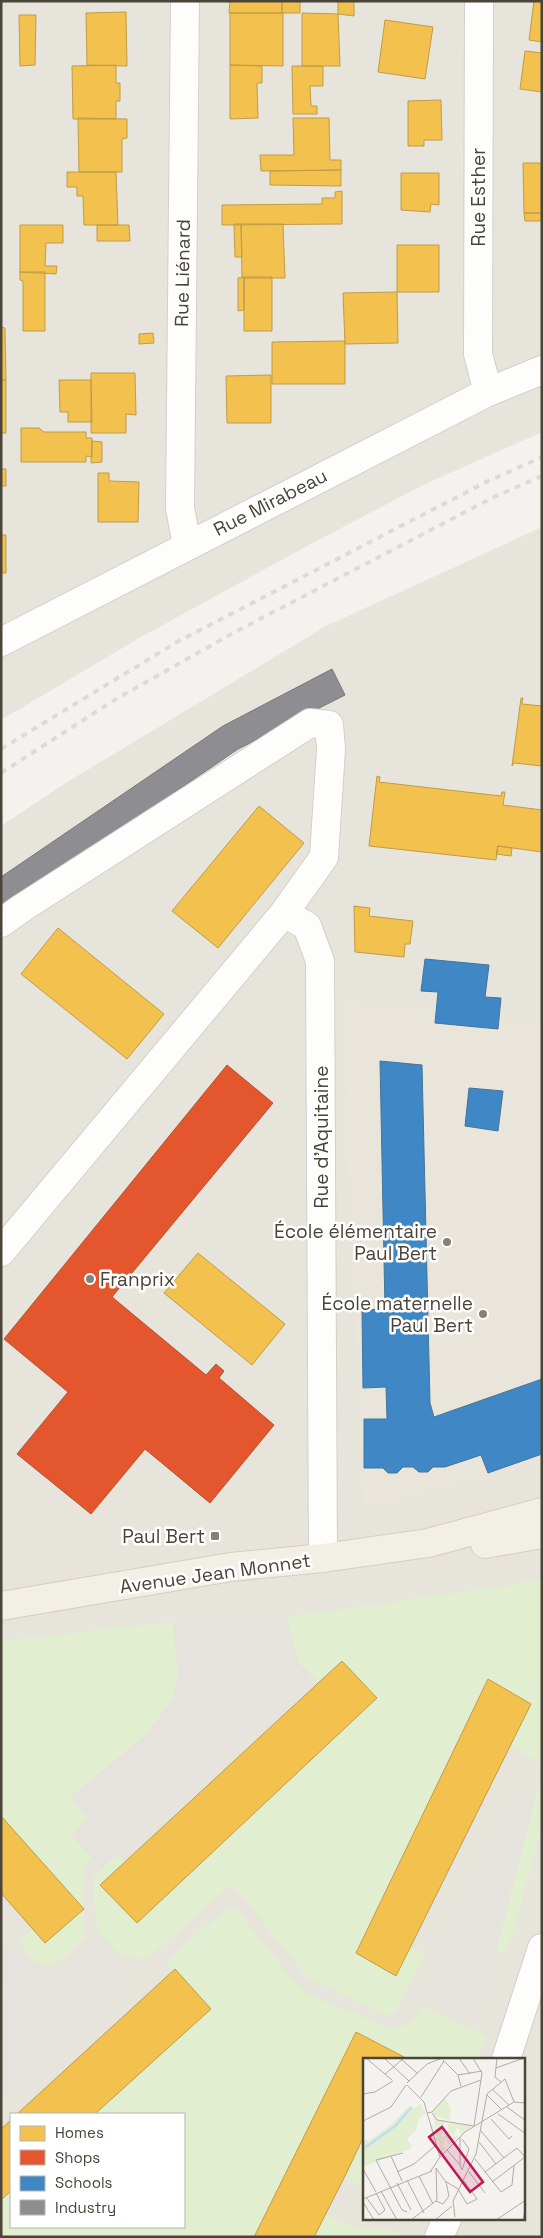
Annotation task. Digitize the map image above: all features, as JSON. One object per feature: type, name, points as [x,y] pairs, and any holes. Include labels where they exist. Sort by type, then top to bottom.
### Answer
[{"type":"main road","name":"Avenue Jean Monnet","points":[[1,1606],[231,1567],[323,1558],[428,1543],[542,1512]]},
{"type":"main road","name":"Avenue Jean Monnet","points":[[428,1543],[483,1544],[542,1534]]},
{"type":"street","name":"Rue Liénard","points":[[185,1],[180,508],[187,545]]},
{"type":"street","name":"Rue Esther","points":[[479,1],[478,354],[488,392]]},
{"type":"street","name":"Rue Mirabeau","points":[[1,642],[488,392],[542,370]]},
{"type":"street","points":[[1,923],[310,723],[328,725],[331,749],[324,857],[284,913],[1,1252]]},
{"type":"street","name":"Rue d'Aquitaine","points":[[284,913],[307,926],[320,961],[323,1558]]},
{"type":"street","points":[[507,2058],[532,2017],[542,1948]]},
{"type":"street","points":[[439,2237],[447,2220]]},
{"type":"shaded area","points":[[1,1],[542,1],[542,432],[423,485],[309,545],[141,637],[1,720]]},
{"type":"shaded area","points":[[542,527],[542,2237],[1,2237],[1,826],[64,784],[326,626]]},
{"type":"shaded area","name":"École élémentaire Paul Bert","points":[[342,1004],[542,1026],[542,1458],[366,1507]]},
{"type":"shaded area","points":[[285,1617],[298,1662],[312,1676],[102,1868],[71,1835],[88,1818],[70,1797],[143,1737],[172,1699],[178,1673],[173,1622]]},
{"type":"shaded area","points":[[515,1795],[534,1801],[496,1951],[475,2019],[421,1991]]},
{"type":"shaded area","points":[[1,1937],[35,1973],[56,1975],[94,1943],[131,1983],[1,2102],[1,2005],[7,1993],[1,1983]]},
{"type":"green space","points":[[542,1580],[541,1763],[510,1746],[530,1704],[488,1679],[356,1953],[396,1976],[410,1947],[426,1954],[395,2012],[387,2016],[307,1977],[232,1884],[148,1958],[133,1958],[119,1954],[98,1932],[93,1894],[94,1876],[117,1855],[124,1862],[100,1885],[137,1923],[376,1699],[342,1661],[319,1682],[298,1662],[287,1617]]},
{"type":"green space","points":[[173,1622],[178,1676],[172,1699],[88,1818],[71,1835],[91,1857],[83,1870],[84,1909],[1,1816],[1,1641]]},
{"type":"green space","points":[[537,1791],[542,1792],[542,1829],[507,1954],[496,1951]]},
{"type":"green space","points":[[84,1909],[84,1938],[68,1954],[56,1963],[49,1965],[42,1965],[31,1958],[19,1940],[33,1929]]},
{"type":"green space","points":[[225,1909],[237,1910],[286,1972],[307,1994],[394,2030],[414,2020],[422,2006],[486,2036],[477,2058],[402,2058],[403,2056],[356,2033],[254,2237],[1,2237],[1,2200],[10,2192],[10,2228],[185,2228],[185,2113],[96,2113],[210,2009],[166,1963]]},
{"type":"green space","points":[[363,2138],[363,2187],[344,2177]]},
{"type":"green space","points":[[327,2215],[351,2226],[392,2230],[405,2237],[316,2237]]},
{"type":"building: Homes","points":[[230,1],[282,1],[282,13],[229,13]]},
{"type":"building: Homes","points":[[282,1],[300,1],[300,13],[282,13]]},
{"type":"building: Homes","points":[[338,1],[354,1],[354,16],[338,14]]},
{"type":"building: Homes","points":[[534,1],[542,1],[542,42],[529,40]]},
{"type":"building: Homes","points":[[126,12],[127,66],[87,65],[86,13]]},
{"type":"building: Homes","points":[[230,13],[283,13],[283,66],[230,65]]},
{"type":"building: Homes","points":[[302,13],[338,14],[340,66],[302,66]]},
{"type":"building: Homes","points":[[19,15],[36,15],[35,65],[20,66]]},
{"type":"building: Homes","points":[[385,20],[433,27],[425,79],[378,72]]},
{"type":"building: Homes","points":[[525,51],[542,53],[542,92],[520,89]]},
{"type":"building: Homes","points":[[116,65],[116,83],[120,83],[120,101],[116,101],[116,119],[73,119],[72,66]]},
{"type":"building: Homes","points":[[230,65],[262,66],[262,83],[257,83],[258,118],[230,119]]},
{"type":"building: Homes","points":[[292,66],[323,66],[323,86],[310,86],[311,106],[317,106],[317,114],[293,114]]},
{"type":"building: Homes","points":[[441,100],[442,140],[424,140],[424,146],[408,146],[408,101]]},
{"type":"building: Homes","points":[[78,118],[127,119],[127,138],[122,139],[122,172],[79,172]]},
{"type":"building: Homes","points":[[293,118],[329,118],[330,160],[341,160],[341,170],[261,171],[260,155],[294,155]]},
{"type":"building: Homes","points":[[523,163],[542,163],[542,213],[524,213]]},
{"type":"building: Homes","points":[[341,170],[341,186],[270,185],[270,171]]},
{"type":"building: Homes","points":[[67,172],[116,172],[118,225],[84,225],[83,196],[77,196],[77,187],[67,187]]},
{"type":"building: Homes","points":[[401,173],[439,173],[439,205],[431,204],[430,212],[401,210]]},
{"type":"building: Homes","points":[[342,191],[342,224],[222,225],[222,205],[322,204],[322,198],[335,198],[335,192]]},
{"type":"building: Homes","points":[[524,213],[542,213],[542,221],[525,221]]},
{"type":"building: Homes","points":[[234,224],[241,224],[242,257],[235,257]]},
{"type":"building: Homes","points":[[241,224],[283,224],[285,278],[242,278]]},
{"type":"building: Homes","points":[[20,225],[63,225],[63,243],[46,243],[45,266],[57,266],[56,274],[20,272]]},
{"type":"building: Homes","points":[[97,225],[129,225],[130,241],[97,241]]},
{"type":"building: Homes","points":[[397,245],[439,245],[439,292],[397,292]]},
{"type":"building: Homes","points":[[20,272],[45,272],[45,331],[23,331],[23,281],[20,280]]},
{"type":"building: Homes","points":[[244,277],[272,277],[272,331],[244,331]]},
{"type":"building: Homes","points":[[244,277],[244,310],[238,311],[238,278]]},
{"type":"building: Homes","points":[[397,292],[398,343],[345,344],[343,293]]},
{"type":"building: Homes","points":[[1,327],[5,328],[6,380],[1,380]]},
{"type":"building: Homes","points":[[153,333],[154,343],[139,344],[139,334]]},
{"type":"building: Homes","points":[[345,341],[345,384],[272,384],[272,342]]},
{"type":"building: Homes","points":[[91,373],[135,373],[136,415],[126,414],[126,433],[91,433]]},
{"type":"building: Homes","points":[[271,375],[271,423],[227,423],[226,376]]},
{"type":"building: Homes","points":[[1,380],[6,380],[6,433],[1,433]]},
{"type":"building: Homes","points":[[59,380],[91,380],[92,422],[68,422],[68,412],[60,412]]},
{"type":"building: Homes","points":[[21,428],[39,428],[44,432],[86,432],[86,438],[92,438],[92,457],[86,456],[86,462],[21,462]]},
{"type":"building: Homes","points":[[92,441],[102,442],[102,462],[91,463]]},
{"type":"building: Homes","points":[[1,469],[6,469],[6,486],[1,486]]},
{"type":"building: Homes","points":[[98,473],[109,473],[109,481],[139,482],[138,522],[98,522]]},
{"type":"building: Homes","points":[[1,535],[6,535],[6,573],[1,573]]},
{"type":"building: Homes","points":[[521,698],[523,698],[522,704],[542,706],[542,766],[514,763],[512,766]]},
{"type":"building: Homes","points":[[377,776],[380,777],[379,782],[501,796],[502,792],[505,792],[503,805],[542,810],[542,852],[498,846],[496,860],[369,846]]},
{"type":"building: Homes","points":[[259,806],[304,843],[218,948],[172,911]]},
{"type":"building: Homes","points":[[498,846],[512,848],[511,856],[496,854]]},
{"type":"building: Homes","points":[[354,906],[370,908],[369,916],[413,921],[410,944],[405,944],[404,957],[355,952]]},
{"type":"building: Homes","points":[[58,928],[164,1014],[127,1059],[21,974]]},
{"type":"building: Homes","points":[[198,1253],[285,1324],[252,1365],[164,1293]]},
{"type":"building: Homes","points":[[342,1661],[377,1698],[137,1923],[100,1885]]},
{"type":"building: Homes","points":[[488,1679],[531,1704],[396,1976],[356,1953]]},
{"type":"building: Homes","points":[[1,1816],[84,1909],[45,1943],[1,1893]]},
{"type":"building: Homes","points":[[175,1969],[211,2009],[96,2113],[18,2113]]},
{"type":"building: Homes","points":[[356,2032],[404,2057],[363,2058],[363,2138],[314,2237],[254,2237]]},
{"type":"building: Homes","points":[[10,2121],[10,2192],[1,2200],[1,2129]]},
{"type":"building: Shops","name":"Franprix","points":[[227,1065],[273,1103],[112,1297],[206,1375],[216,1364],[224,1371],[219,1378],[274,1425],[210,1503],[145,1449],[91,1514],[17,1454],[68,1392],[4,1339]]},
{"type":"building: Schools","points":[[425,959],[489,965],[485,997],[501,998],[498,1029],[435,1023],[438,992],[421,991]]},
{"type":"building: Schools","points":[[380,1061],[422,1065],[430,1403],[434,1417],[542,1379],[542,1454],[488,1473],[481,1455],[445,1467],[433,1467],[428,1472],[419,1472],[413,1467],[403,1467],[397,1473],[388,1473],[383,1468],[364,1468],[364,1419],[387,1419],[386,1387],[363,1388],[362,1310],[385,1309]]},
{"type":"building: Schools","points":[[469,1088],[503,1091],[498,1131],[465,1126]]},
{"type":"building: Industry","points":[[332,669],[345,695],[238,749],[1,911],[1,877],[223,726]]},
{"type":"railway","points":[[1,749],[177,642],[484,483],[542,457]]},
{"type":"railway","points":[[1,773],[116,699],[235,632],[494,497],[542,476]]},
{"type":"place","name":"École élémentaire Paul Bert","points":[[447,1242]]},
{"type":"place","name":"Franprix","points":[[90,1279]]},
{"type":"place","name":"École maternelle Paul Bert","points":[[483,1314]]},
{"type":"place","name":"Paul Bert","points":[[215,1536]]}]
